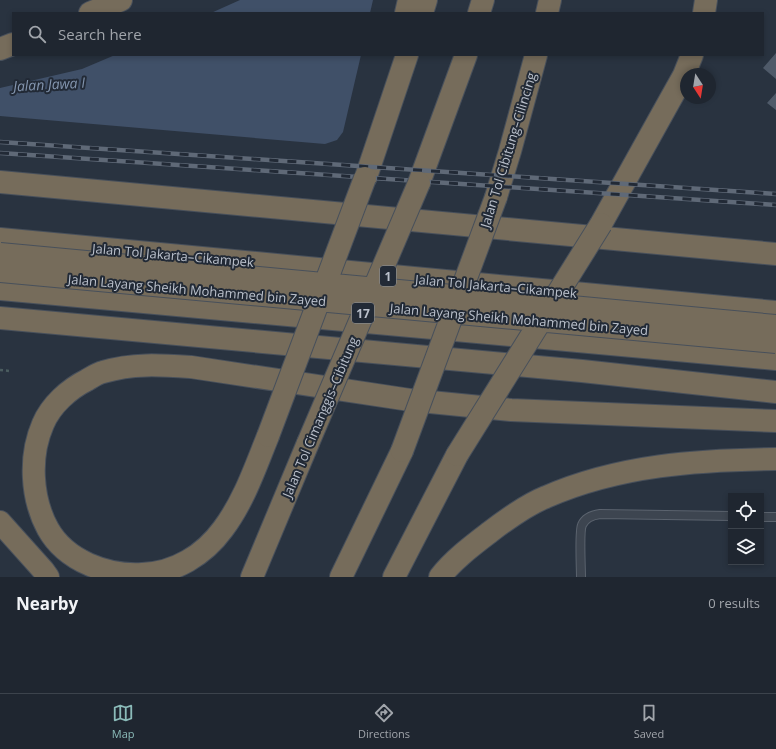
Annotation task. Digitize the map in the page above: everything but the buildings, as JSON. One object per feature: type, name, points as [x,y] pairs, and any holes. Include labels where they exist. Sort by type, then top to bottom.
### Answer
[{"type":"highway","points":[[92,12],[121,0]]},
{"type":"highway","points":[[406,12],[409,0]]},
{"type":"highway","points":[[422,12],[426,0]]},
{"type":"highway","points":[[479,12],[483,0]]},
{"type":"highway","points":[[547,12],[550,0]]},
{"type":"highway","points":[[704,12],[706,0]]},
{"type":"highway","points":[[0,49],[12,44]]},
{"type":"highway","points":[[366,177],[396,56]]},
{"type":"highway","points":[[407,56],[366,177],[268,436],[250,482],[238,506],[223,529],[208,547],[190,560],[172,569],[150,574],[131,575],[110,572],[92,566],[76,557],[62,545],[49,530],[40,511],[35,490],[33,469],[36,448],[43,423],[57,403],[76,385],[102,372],[129,366],[156,365],[190,367],[410,400],[511,410],[776,421]]},
{"type":"highway","name":"Jalan Tol Cimanggis–Cibitung","points":[[252,577],[419,183],[466,56]]},
{"type":"highway","name":"Jalan Tol Cibitung–Cilincing","points":[[341,577],[402,451],[496,197],[510,152],[536,56]]},
{"type":"highway","points":[[394,577],[457,454],[601,224],[684,75],[692,56]]},
{"type":"highway","points":[[0,182],[776,254]]},
{"type":"highway","name":"Jalan Tol Jakarta–Cikampek","points":[[0,239],[776,312]]},
{"type":"highway","name":"Jalan Layang Sheikh Mohammed bin Zayed","points":[[0,254],[776,326]]},
{"type":"highway","name":"Jalan Layang Sheikh Mohammed bin Zayed","points":[[0,271],[776,342]]},
{"type":"highway","points":[[0,289],[776,359]]},
{"type":"highway","points":[[0,318],[582,372],[776,392]]},
{"type":"highway","points":[[440,577],[477,542],[507,520],[545,497],[587,481],[634,470],[682,463],[776,459]]},
{"type":"highway","points":[[0,522],[45,574]]},
{"type":"highway","points":[[0,538],[45,574]]},
{"type":"lane","points":[[581,577],[581,526],[592,516],[600,514],[728,516]]},
{"type":"lane","points":[[764,517],[776,517]]},
{"type":"path","points":[[0,370],[10,370]]},
{"type":"water","points":[[240,0],[373,0],[370,12],[213,12]]},
{"type":"water","name":"Jalan Jawa I","points":[[113,56],[361,56],[343,132],[337,140],[325,144],[0,116],[0,88],[82,69]]},
{"type":"railway","points":[[0,142],[776,194]]},
{"type":"railway","points":[[0,153],[776,205]]}]
